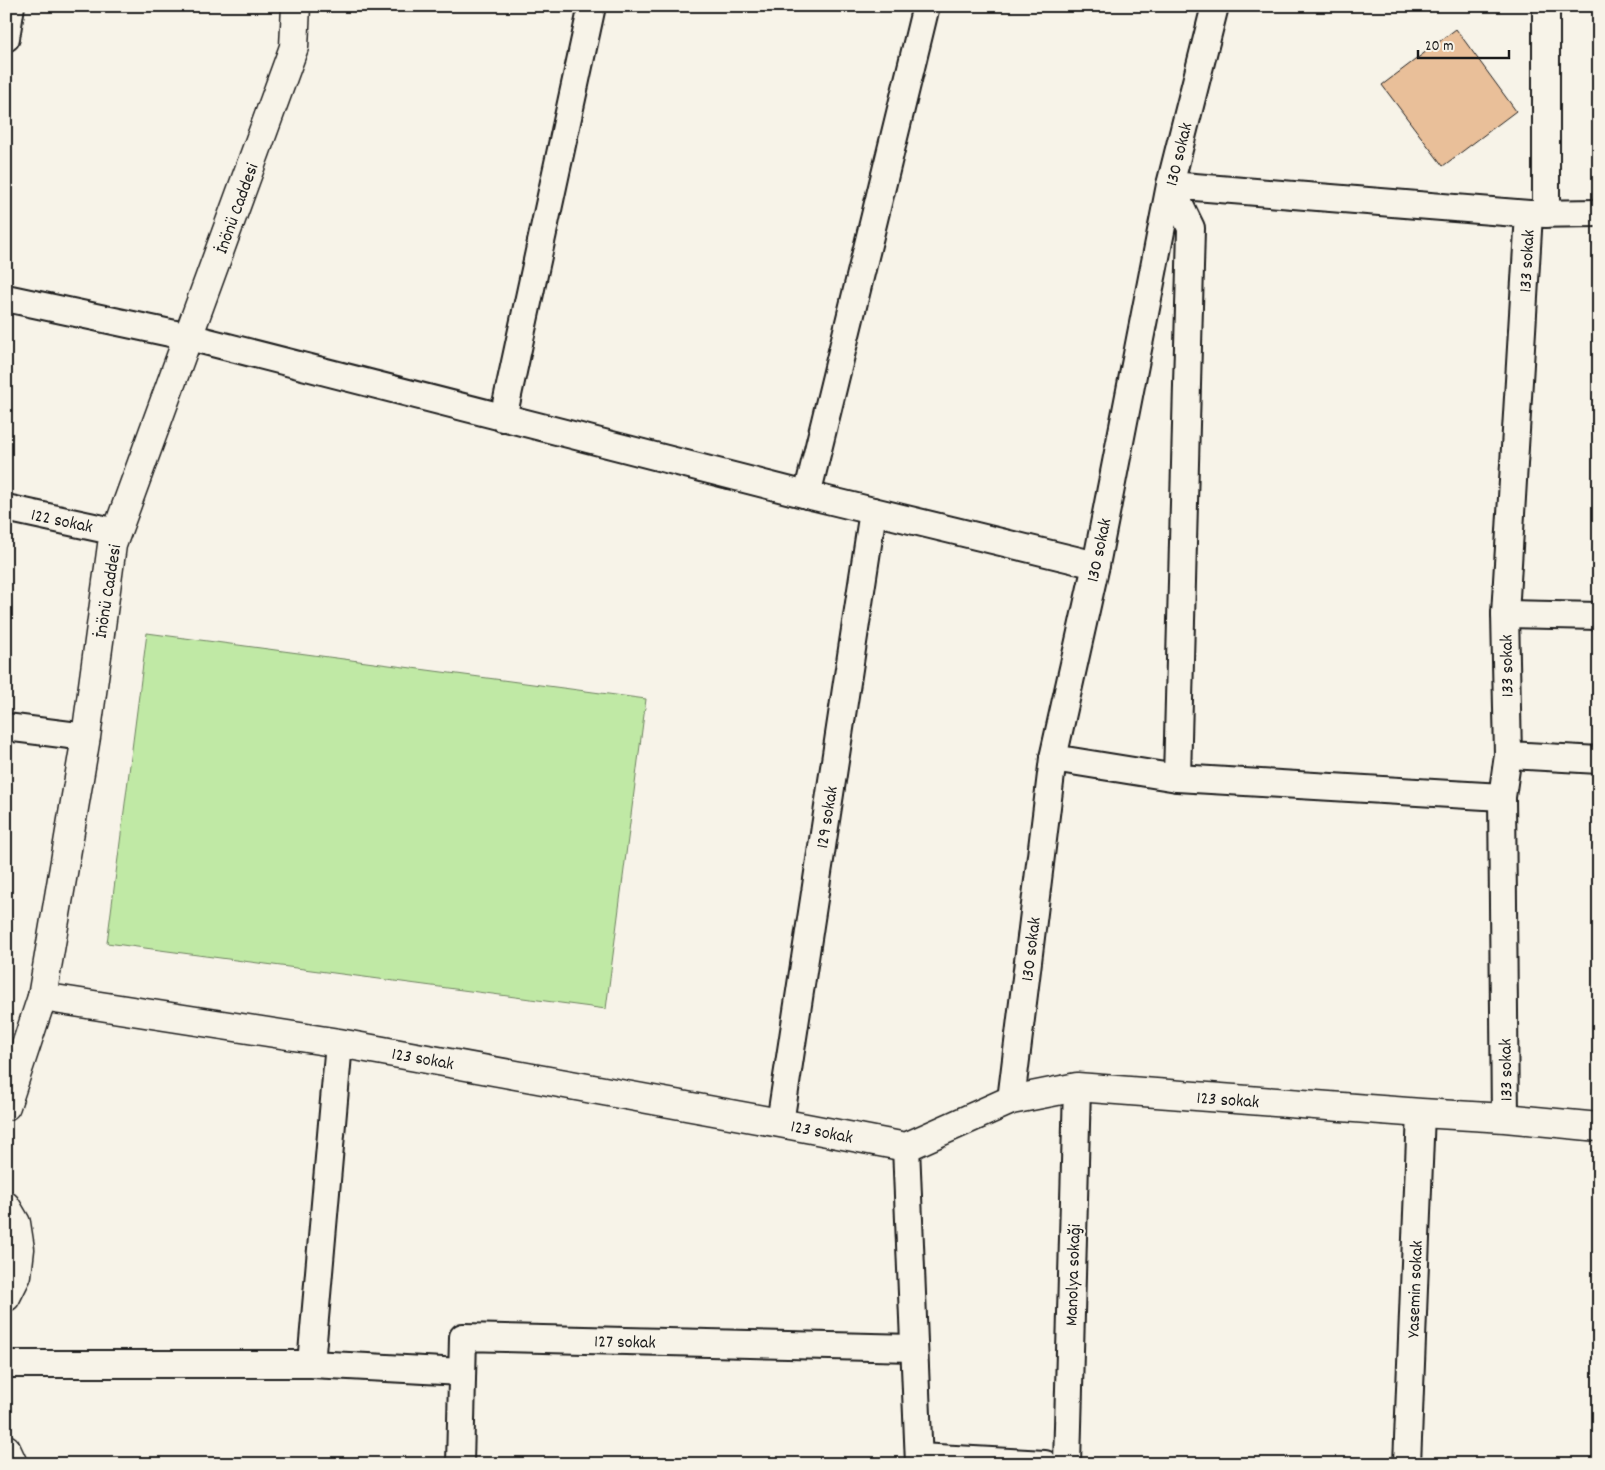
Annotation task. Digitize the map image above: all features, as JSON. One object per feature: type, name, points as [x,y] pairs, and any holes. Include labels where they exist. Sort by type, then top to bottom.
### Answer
[{"type":"street","points":[[6,38],[10,6]]},
{"type":"street","name":"İnönü Caddesi","points":[[6,1106],[42,997],[86,737],[112,545],[294,47],[296,6]]},
{"type":"street","points":[[503,418],[592,6]]},
{"type":"street","points":[[807,495],[926,6]]},
{"type":"street","name":"130 sokak","points":[[1011,1100],[1053,758],[1096,565],[1170,185],[1216,6]]},
{"type":"street","name":"133 sokak","points":[[1505,1118],[1502,797],[1508,754],[1506,614],[1538,214],[1546,6]]},
{"type":"street","points":[[1177,778],[1190,228],[1170,185],[1538,214],[1599,213]]},
{"type":"street","points":[[6,298],[188,337],[807,495],[1096,565]]},
{"type":"street","name":"122 sokak","points":[[6,508],[117,532]]},
{"type":"street","name":"129 sokak","points":[[780,1123],[872,511]]},
{"type":"street","points":[[1506,614],[1599,616]]},
{"type":"street","points":[[6,727],[86,737]]},
{"type":"street","points":[[1508,754],[1599,760]]},
{"type":"street","points":[[1053,758],[1177,778],[1502,797]]},
{"type":"street","name":"123 sokak","points":[[42,997],[339,1042],[906,1147],[1011,1100],[1077,1087],[1421,1114],[1505,1118],[1599,1127]]},
{"type":"street","points":[[311,1364],[339,1042]]},
{"type":"street","name":"Manolya sokaği","points":[[1067,1464],[1077,1087]]},
{"type":"street","name":"Yasemin sokak","points":[[1407,1464],[1421,1114]]},
{"type":"street","points":[[906,1147],[919,1460],[1045,1464]]},
{"type":"street","points":[[6,1206],[16,1223],[20,1249],[17,1275],[6,1297]]},
{"type":"street","name":"127 sokak","points":[[460,1464],[463,1337],[914,1348]]},
{"type":"street","points":[[6,1364],[311,1364],[462,1372]]},
{"type":"green space","points":[[147,633],[646,699],[606,1009],[107,943]]},
{"type":"building","points":[[1456,29],[1516,111],[1443,166],[1382,85]]}]
